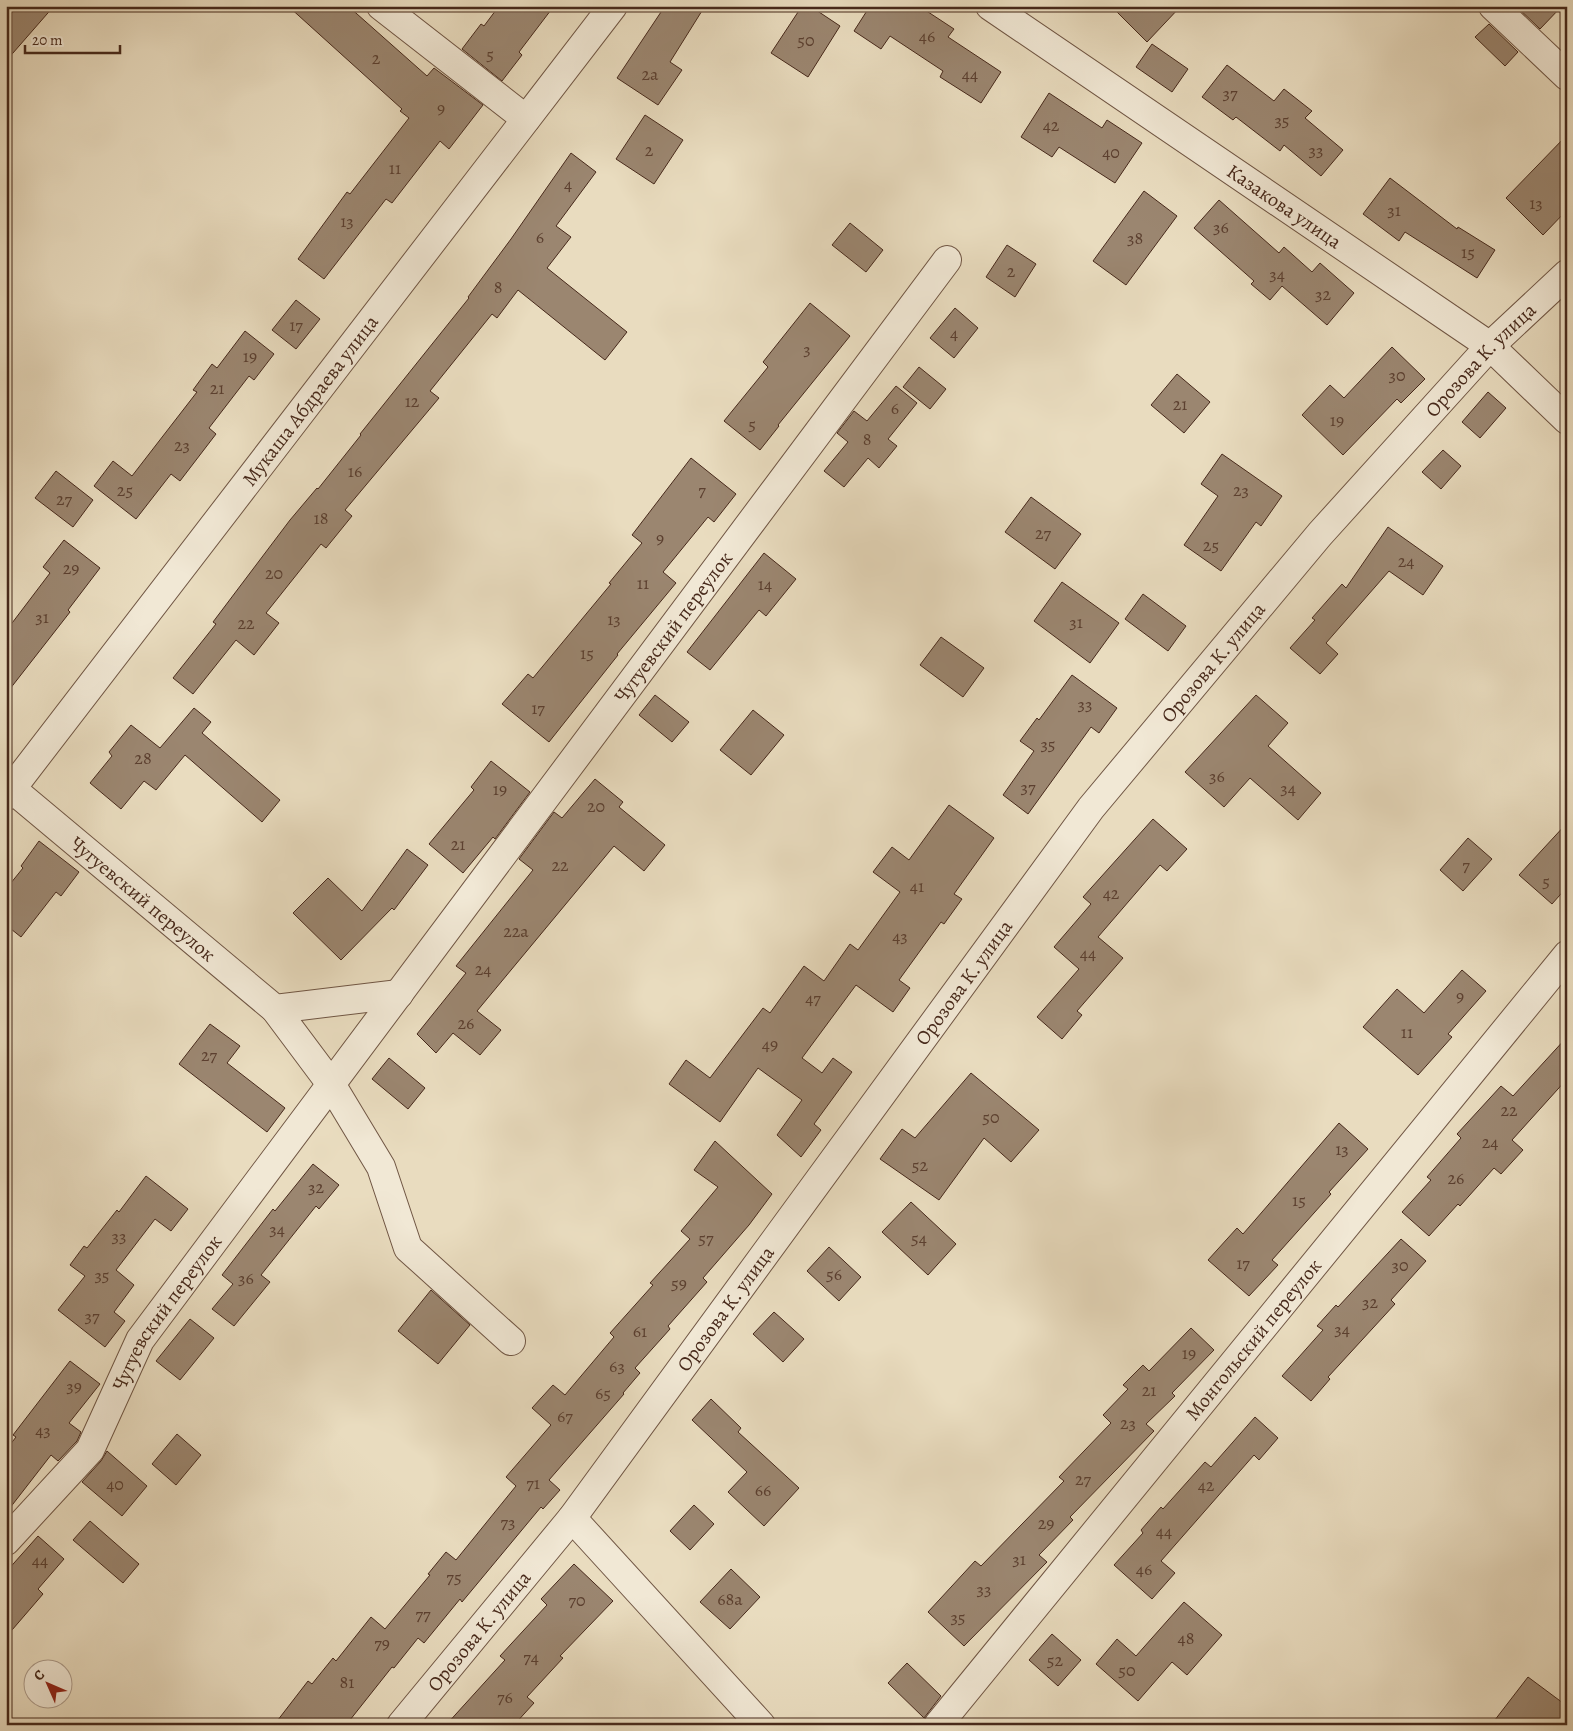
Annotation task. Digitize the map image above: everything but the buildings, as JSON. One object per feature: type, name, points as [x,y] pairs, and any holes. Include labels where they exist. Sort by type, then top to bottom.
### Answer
[{"type":"street","points":[[381,6],[526,120]]},
{"type":"street","name":"Мукаша Абдраева улица","points":[[9,793],[613,6]]},
{"type":"street","name":"Казакова улица","points":[[990,6],[1490,346],[1567,420]]},
{"type":"street","points":[[1492,6],[1567,76]]},
{"type":"street","name":"Чугуевский переулок","points":[[6,1541],[90,1450],[140,1340],[947,260]]},
{"type":"street","name":"Орозова К. улица","points":[[401,1725],[572,1518],[1091,808],[1320,534],[1490,346],[1567,274]]},
{"type":"street","name":"Чугуевский переулок","points":[[9,793],[275,1009],[331,1084]]},
{"type":"street","name":"Монгольский переулок","points":[[938,1725],[1567,955]]},
{"type":"street","points":[[275,1009],[399,994]]},
{"type":"street","points":[[331,1084],[381,1167],[408,1248],[511,1341]]},
{"type":"street","points":[[572,1518],[761,1725]]}]
